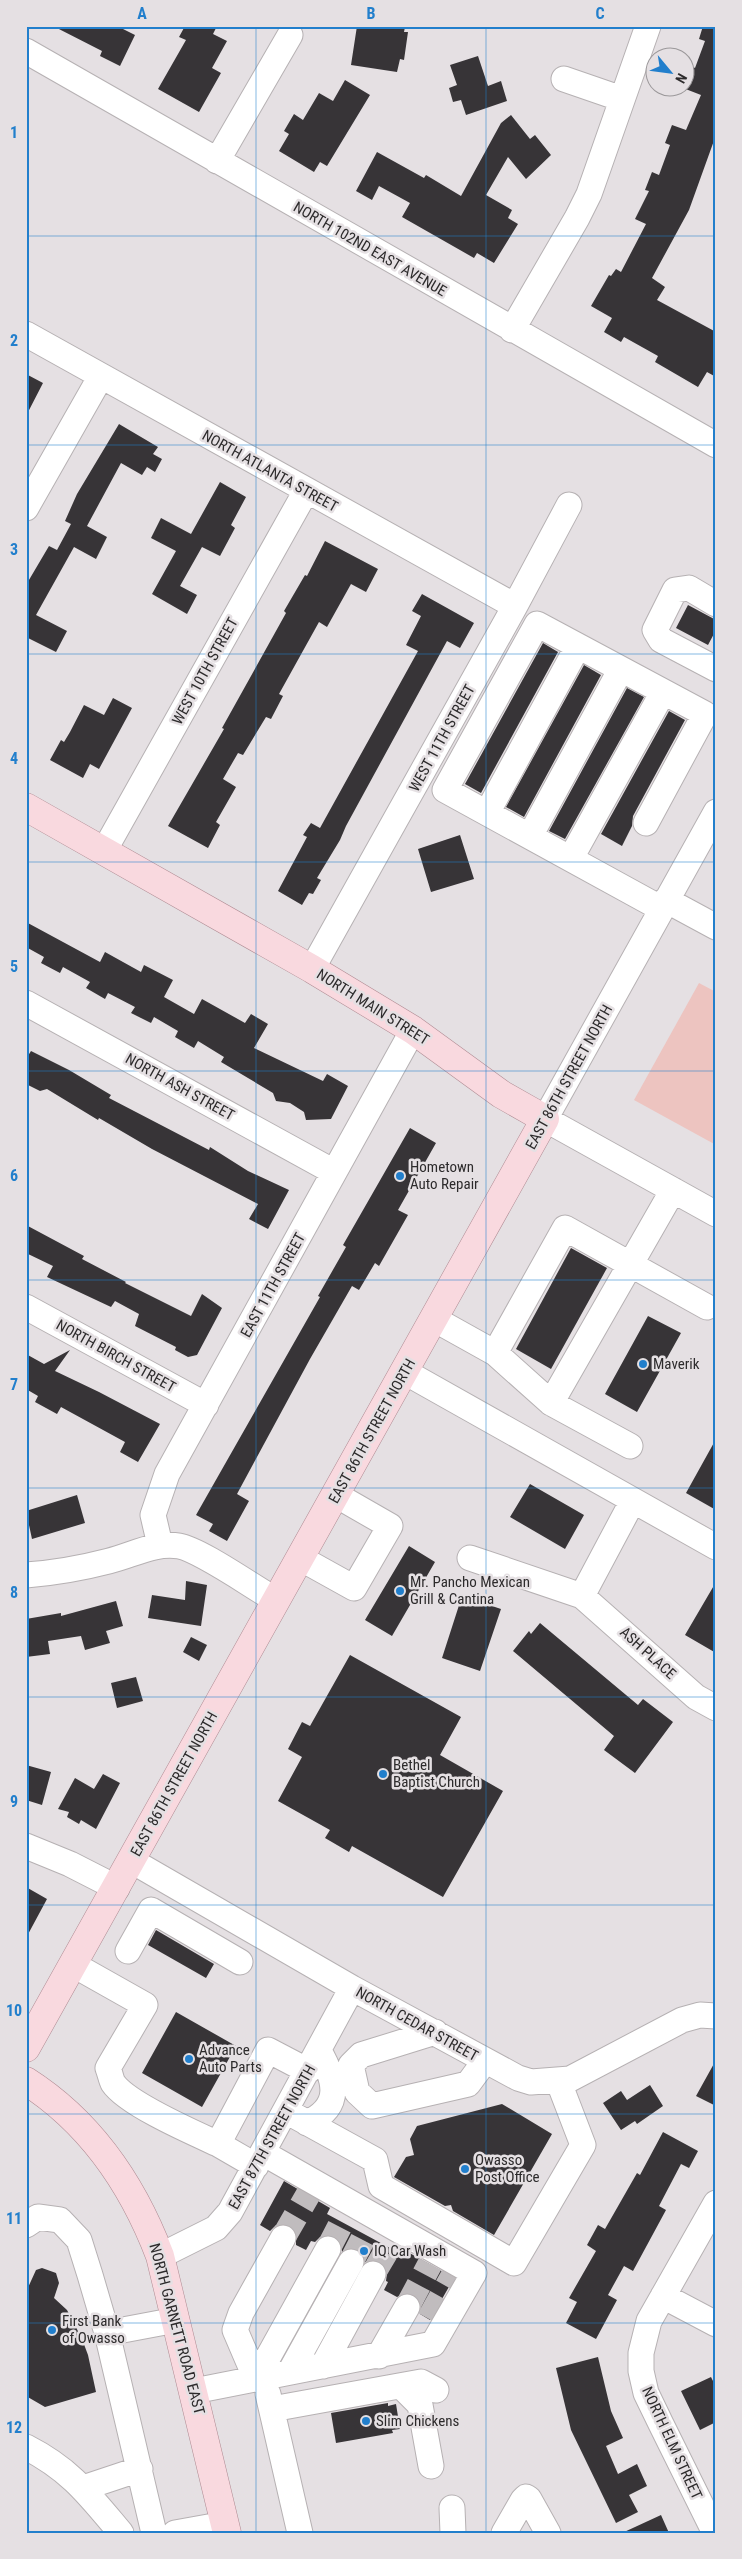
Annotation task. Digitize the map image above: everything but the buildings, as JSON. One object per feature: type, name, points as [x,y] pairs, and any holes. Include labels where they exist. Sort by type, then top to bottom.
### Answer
[{"type":"main road","name":"NORTH MAIN STREET","points":[[26,807],[312,969],[413,1030],[501,1094],[545,1119]]},
{"type":"main road","name":"EAST 86TH STREET NORTH","points":[[26,2048],[545,1119]]},
{"type":"main road","name":"NORTH GARNETT ROAD EAST","points":[[26,2081],[64,2110],[100,2148],[132,2191],[160,2256],[226,2528]]},
{"type":"street","points":[[512,330],[578,218],[648,26]]},
{"type":"street","points":[[216,161],[290,35]]},
{"type":"street","name":"NORTH 102ND EAST AVENUE","points":[[26,51],[716,446]]},
{"type":"street","points":[[564,79],[622,99]]},
{"type":"street","name":"NORTH ATLANTA STREET","points":[[26,334],[515,606]]},
{"type":"street","points":[[26,508],[101,376]]},
{"type":"street","name":"WEST 10TH STREET","points":[[104,851],[306,491]]},
{"type":"street","name":"WEST 11TH STREET","points":[[312,969],[515,606],[569,505]]},
{"type":"street","points":[[716,604],[689,588],[675,590],[655,630],[661,640],[716,669]]},
{"type":"street","points":[[646,824],[705,714],[537,624],[446,790],[571,858],[664,905],[716,927]]},
{"type":"street","points":[[487,813],[578,646]]},
{"type":"street","points":[[530,836],[621,669]]},
{"type":"street","points":[[571,858],[663,692]]},
{"type":"street","name":"EAST 86TH STREET NORTH","points":[[545,1119],[716,812]]},
{"type":"street","name":"NORTH ASH STREET","points":[[26,1003],[334,1172]]},
{"type":"street","name":"EAST 11TH STREET","points":[[160,1545],[153,1515],[158,1494],[166,1474],[413,1030]]},
{"type":"street","name":"NORTH MAIN STREET","points":[[545,1119],[716,1214]]},
{"type":"street","points":[[551,1403],[673,1190]]},
{"type":"street","points":[[495,1353],[565,1228],[706,1307]]},
{"type":"street","name":"NORTH BIRCH STREET","points":[[26,1307],[206,1405]]},
{"type":"street","points":[[434,1319],[495,1353],[551,1403],[630,1446]]},
{"type":"street","points":[[401,1379],[519,1437],[632,1502],[716,1547]]},
{"type":"street","points":[[300,1558],[354,1588],[390,1526],[336,1495]]},
{"type":"street","points":[[582,1596],[632,1502]]},
{"type":"street","points":[[26,1575],[52,1573],[110,1561],[160,1545],[181,1546],[276,1600]]},
{"type":"street","name":"ASH PLACE","points":[[470,1558],[582,1596],[696,1697],[716,1708]]},
{"type":"street","points":[[26,1846],[70,1864],[117,1888]]},
{"type":"street","name":"NORTH CEDAR STREET","points":[[132,1861],[352,1988],[485,2061],[518,2078],[531,2082],[558,2080],[581,2074],[682,2020],[700,2016],[716,2016]]},
{"type":"street","points":[[170,1920],[186,1892]]},
{"type":"street","points":[[128,1951],[151,1910],[240,1962]]},
{"type":"street","points":[[74,1965],[145,2005],[108,2068],[113,2084],[128,2096],[166,2119],[218,2144],[260,2159],[312,2188],[376,2229],[445,2264],[474,2273],[433,2344],[194,2391]]},
{"type":"street","name":"EAST 87TH STREET NORTH","points":[[160,2256],[216,2228],[230,2212],[260,2159],[296,2117],[313,2061],[352,1988]]},
{"type":"street","points":[[435,2032],[361,2055],[350,2065],[357,2092],[372,2106],[468,2084],[485,2061]]},
{"type":"street","points":[[218,2144],[268,2050],[313,2061],[331,2073],[334,2088],[332,2098],[320,2115],[296,2117]]},
{"type":"street","points":[[296,2117],[375,2160],[381,2186],[514,2263],[583,2145],[558,2080]]},
{"type":"street","name":"NORTH ELM STREET","points":[[715,2533],[646,2392],[640,2371],[644,2335],[649,2321],[716,2203]]},
{"type":"street","points":[[26,2225],[38,2217],[60,2220],[78,2240],[107,2333],[154,2533]]},
{"type":"street","points":[[283,2238],[241,2313],[235,2330],[293,2372]]},
{"type":"street","points":[[293,2372],[356,2265]]},
{"type":"street","points":[[293,2372],[356,2265]]},
{"type":"street","points":[[300,2533],[272,2410],[356,2265]]},
{"type":"street","points":[[663,2296],[716,2324]]},
{"type":"street","points":[[397,2352],[418,2313],[397,2352]]},
{"type":"street","points":[[107,2333],[176,2320]]},
{"type":"street","points":[[272,2410],[421,2382],[436,2390]]},
{"type":"street","points":[[401,2386],[420,2405],[431,2466]]},
{"type":"street","points":[[26,2447],[51,2460],[83,2488],[121,2533]]},
{"type":"street","points":[[83,2488],[140,2469]]},
{"type":"street","points":[[504,2533],[526,2497],[530,2499],[548,2533]]},
{"type":"street","points":[[452,2508],[453,2533]]},
{"type":"street","points":[[175,2533],[226,2528]]},
{"type":"shaded area","points":[[699,983],[716,992],[716,1145],[634,1100]]},
{"type":"tunnel","points":[[283,2238],[309,2193]]},
{"type":"tunnel","points":[[328,2249],[342,2222]]},
{"type":"tunnel","points":[[351,2262],[365,2235]]},
{"type":"tunnel","points":[[373,2274],[389,2247]]},
{"type":"tunnel","points":[[407,2307],[430,2264]]},
{"type":"tunnel","points":[[429,2319],[453,2276]]},
{"type":"place","name":"Hometown Auto Repair","points":[[400,1176]]},
{"type":"place","name":"Maverik","points":[[643,1364]]},
{"type":"place","name":"Mr. Pancho Mexican Grill & Cantina","points":[[400,1591]]},
{"type":"place","name":"Bethel Baptist Church","points":[[383,1774]]},
{"type":"place","name":"Advance Auto Parts","points":[[189,2059]]},
{"type":"place","name":"Owasso Post Office","points":[[465,2169]]},
{"type":"place","name":"IQ Car Wash","points":[[364,2251]]},
{"type":"place","name":"First Bank of Owasso","points":[[52,2330]]},
{"type":"place","name":"Slim Chickens","points":[[366,2421]]}]
